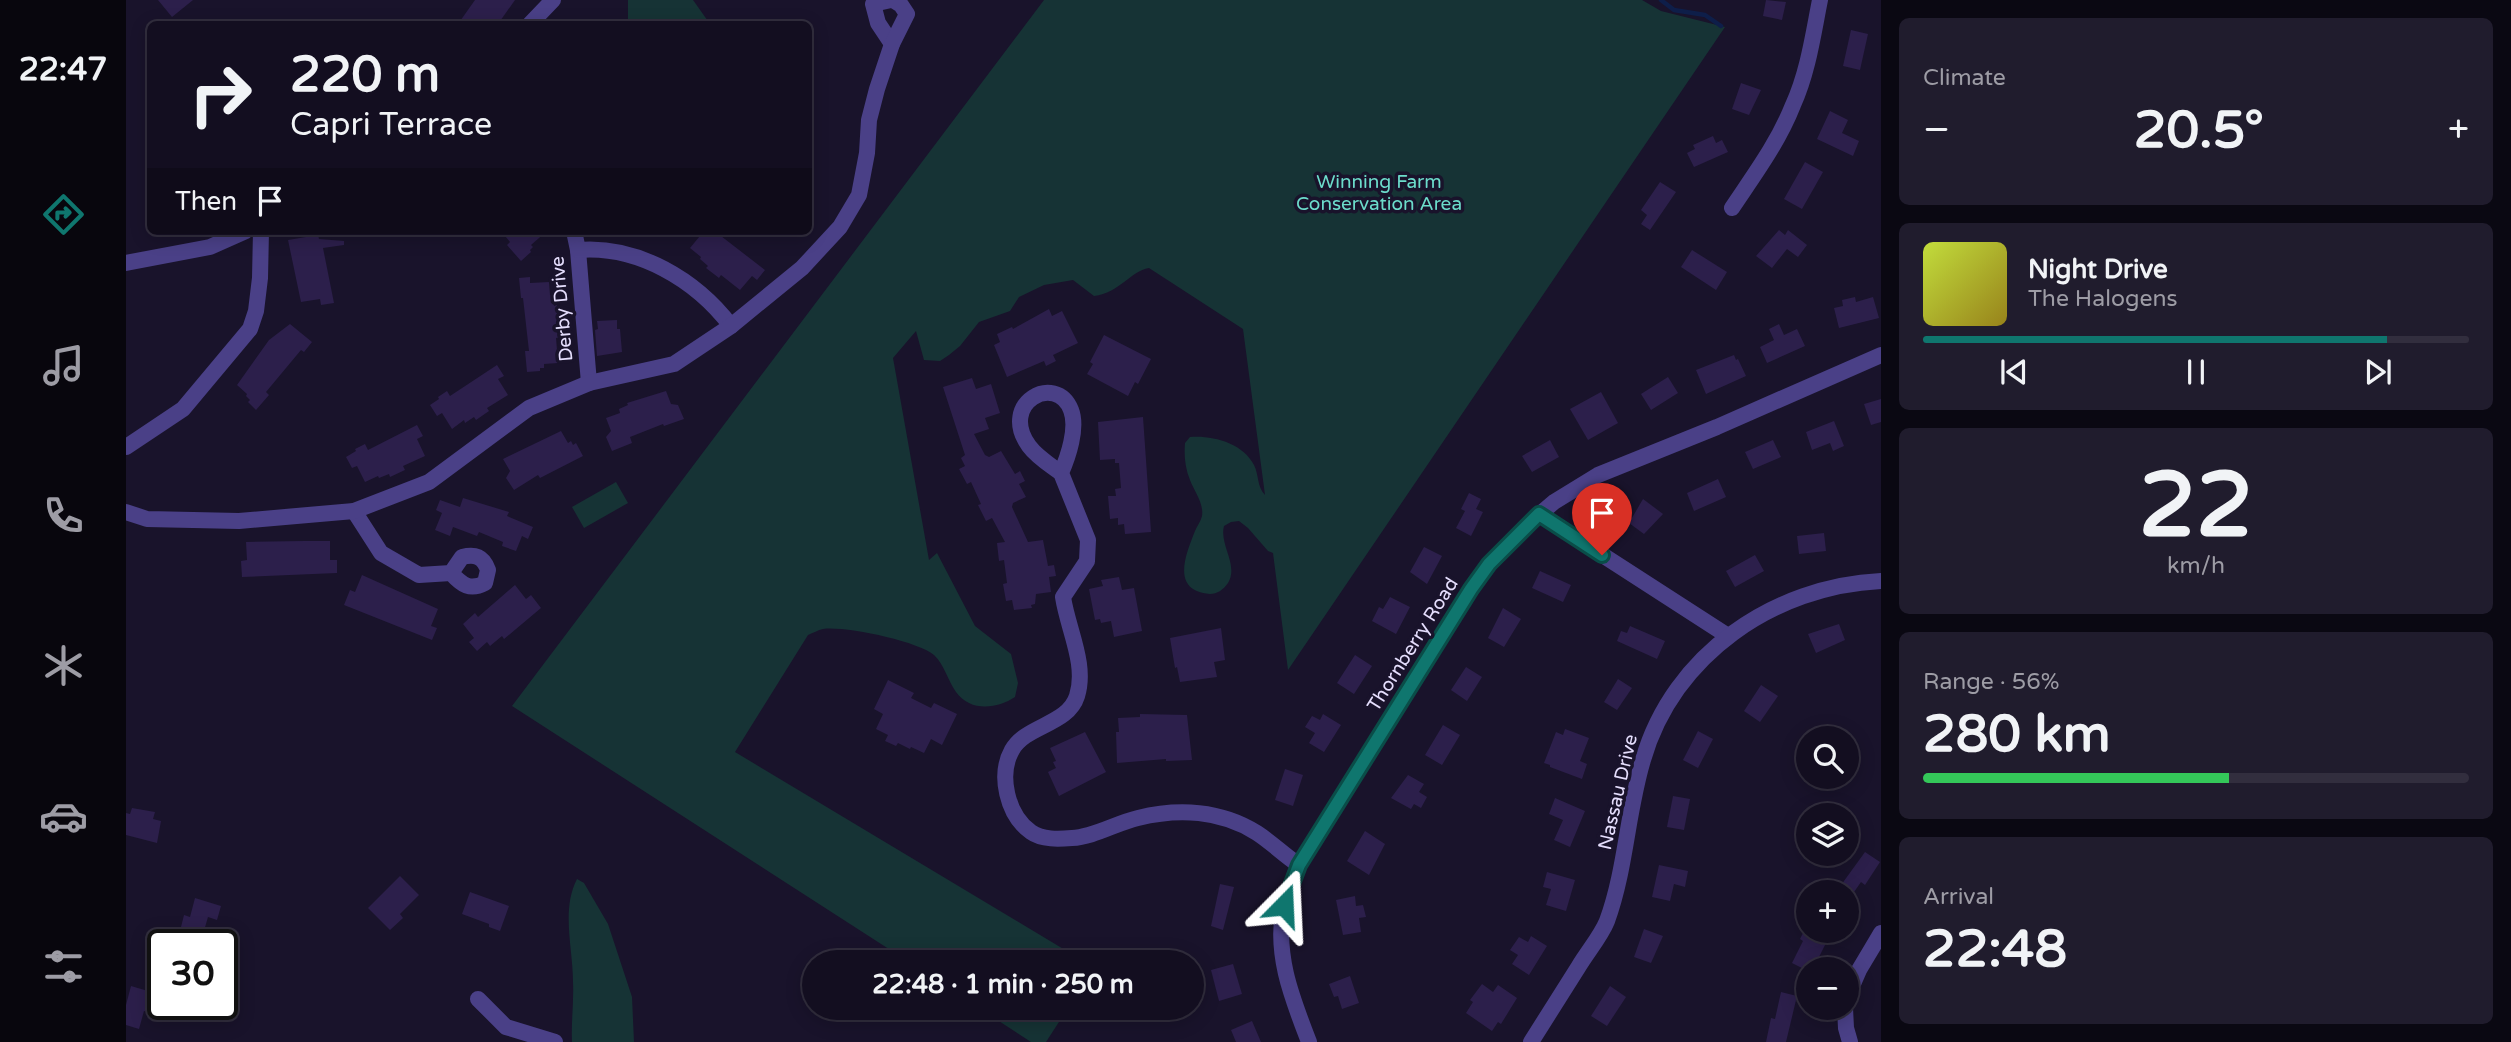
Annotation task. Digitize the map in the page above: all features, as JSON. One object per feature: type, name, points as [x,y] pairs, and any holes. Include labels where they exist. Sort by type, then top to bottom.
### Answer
[{"type":"street","points":[[533,21],[553,0]]},
{"type":"street","points":[[126,512],[147,519],[239,521],[354,511],[429,482],[528,408],[589,383],[674,363],[731,326],[802,268],[840,227],[859,195],[867,153],[869,120],[892,44],[907,14],[901,5],[892,0],[873,4],[878,23],[892,44]]},
{"type":"street","points":[[1731,208],[1772,148],[1794,104],[1806,66],[1820,0]]},
{"type":"street","points":[[126,263],[210,247],[237,235]]},
{"type":"street","points":[[126,447],[183,409],[250,329],[256,311],[260,278],[261,235]]},
{"type":"street","name":"Derby Drive","points":[[575,235],[589,383]]},
{"type":"street","points":[[578,250],[594,248],[644,260],[677,275],[716,306],[731,326]]},
{"type":"street","name":"Thornberry Road","points":[[1309,1042],[1286,976],[1280,944],[1284,905],[1299,865],[1489,564],[1539,514],[1598,475],[1717,427],[1881,355]]},
{"type":"street","points":[[1062,473],[1073,424],[1071,409],[1060,396],[1047,393],[1035,395],[1024,404],[1019,416],[1021,429],[1027,444],[1038,457],[1062,473],[1088,540],[1087,561],[1063,597],[1080,678],[1076,700],[1058,719],[1031,732],[1013,749],[1005,773],[1008,798],[1018,819],[1032,833],[1054,839],[1078,838],[1138,818],[1176,811],[1202,813],[1233,822],[1257,833],[1299,865]]},
{"type":"street","points":[[354,511],[381,553],[419,575],[451,573]]},
{"type":"street","points":[[1539,514],[1728,636]]},
{"type":"street","name":"Nassau Drive","points":[[1531,1042],[1606,924],[1615,893],[1638,779],[1654,729],[1687,677],[1728,636],[1757,616],[1805,594],[1850,584],[1881,581]]},
{"type":"street","points":[[1859,970],[1881,933]]},
{"type":"street","points":[[478,999],[506,1027],[555,1042]]},
{"type":"street","points":[[1846,1020],[1850,1042]]},
{"type":"green space","points":[[628,0],[693,0],[708,21],[628,21]]},
{"type":"green space","name":"Winning Farm Conservation Area","points":[[1044,0],[1642,0],[1661,11],[1725,27],[1288,670],[1273,553],[1268,551],[1248,528],[1239,521],[1224,526],[1231,576],[1224,588],[1210,594],[1198,591],[1185,579],[1185,561],[1202,511],[1186,466],[1185,443],[1190,437],[1217,439],[1242,451],[1254,465],[1265,495],[1243,329],[1149,268],[1136,273],[1111,291],[1094,296],[1073,280],[1044,285],[1019,297],[1010,311],[979,322],[960,346],[940,361],[924,360],[916,331],[893,358],[929,560],[937,553],[975,626],[1011,654],[1018,683],[1015,697],[992,706],[976,706],[956,692],[937,659],[925,650],[880,636],[823,629],[808,635],[735,752],[1065,950],[890,950],[512,706]]},
{"type":"green space","points":[[616,482],[628,503],[584,528],[572,507]]},
{"type":"green space","points":[[577,879],[584,883],[608,924],[632,997],[634,1042],[572,1042],[573,969],[569,916],[572,891]]},
{"type":"green space","points":[[997,1020],[1060,1020],[1046,1042],[1031,1042]]},
{"type":"building","points":[[158,0],[193,0],[172,17]]},
{"type":"building","points":[[475,0],[515,0],[500,21],[460,21]]},
{"type":"building","points":[[1766,0],[1786,2],[1782,20],[1763,16]]},
{"type":"building","points":[[1851,30],[1868,34],[1860,70],[1843,66]]},
{"type":"building","points":[[1741,83],[1761,90],[1749,115],[1732,109]]},
{"type":"building","points":[[1830,111],[1848,120],[1842,133],[1859,141],[1853,156],[1817,139]]},
{"type":"building","points":[[1713,136],[1716,143],[1722,140],[1728,152],[1694,167],[1687,153],[1695,149],[1693,145]]},
{"type":"building","points":[[1805,162],[1823,172],[1802,209],[1784,199]]},
{"type":"building","points":[[1660,182],[1676,192],[1650,230],[1641,224],[1647,215],[1641,210]]},
{"type":"building","points":[[1779,230],[1785,235],[1788,230],[1807,245],[1798,257],[1787,249],[1772,268],[1756,256]]},
{"type":"building","points":[[318,235],[319,239],[344,241],[344,245],[323,248],[334,303],[321,305],[320,299],[301,302],[288,240]]},
{"type":"building","points":[[504,235],[542,235],[531,245],[531,252],[521,261],[507,245],[510,242]]},
{"type":"building","points":[[701,235],[722,235],[765,270],[757,280],[752,276],[740,290],[721,275],[719,278],[706,268],[708,266],[701,257],[690,248]]},
{"type":"building","points":[[1692,250],[1727,272],[1716,290],[1681,267]]},
{"type":"building","points":[[530,277],[530,283],[549,282],[550,295],[553,295],[554,306],[557,305],[560,337],[556,338],[558,363],[544,364],[540,371],[527,372],[525,351],[529,351],[519,278]]},
{"type":"building","points":[[1855,297],[1856,302],[1873,297],[1879,318],[1839,328],[1834,308],[1843,306],[1842,300]]},
{"type":"building","points":[[1049,309],[1052,316],[1062,311],[1078,343],[1053,355],[1056,361],[1046,366],[1044,361],[1007,377],[994,345],[1000,342],[997,334],[1012,327],[1013,329]]},
{"type":"building","points":[[617,320],[622,352],[597,356],[597,321]]},
{"type":"building","points":[[290,324],[312,342],[304,352],[301,350],[266,392],[269,395],[256,410],[248,402],[250,400],[247,394],[237,385],[269,340]]},
{"type":"building","points":[[1779,324],[1784,335],[1797,329],[1805,346],[1767,363],[1760,347],[1774,340],[1769,329]]},
{"type":"building","points":[[1104,335],[1151,359],[1138,384],[1135,382],[1128,396],[1087,374]]},
{"type":"building","points":[[1734,355],[1746,376],[1706,394],[1696,370]]},
{"type":"building","points":[[497,365],[504,376],[498,379],[508,395],[487,408],[489,411],[476,420],[474,417],[465,423],[464,420],[452,429],[442,413],[437,416],[430,405],[439,399],[438,397],[447,391],[450,396]]},
{"type":"building","points":[[1668,377],[1678,393],[1651,410],[1641,394]]},
{"type":"building","points":[[972,378],[976,389],[991,384],[1000,413],[985,418],[989,429],[974,434],[985,455],[989,457],[1001,451],[1015,474],[1020,471],[1025,481],[1019,484],[1026,497],[1013,503],[1012,507],[1028,542],[1043,540],[1048,566],[1054,565],[1056,576],[1049,577],[1051,592],[1036,594],[1032,608],[1014,610],[1012,600],[1006,601],[1003,584],[1007,583],[1004,560],[999,561],[997,543],[1005,542],[992,518],[986,521],[971,482],[967,484],[959,469],[965,466],[961,458],[965,455],[943,387]]},
{"type":"building","points":[[666,391],[671,404],[678,405],[684,419],[630,437],[632,443],[612,451],[606,437],[611,431],[606,418],[620,413],[619,409],[628,405],[627,403]]},
{"type":"building","points":[[1601,392],[1618,423],[1588,440],[1570,409]]},
{"type":"building","points":[[1881,399],[1881,422],[1871,425],[1864,404]]},
{"type":"building","points":[[1143,417],[1151,532],[1125,534],[1124,524],[1118,525],[1118,518],[1110,519],[1108,496],[1116,496],[1115,489],[1121,488],[1119,463],[1115,463],[1115,459],[1100,460],[1098,422]]},
{"type":"building","points":[[1834,421],[1844,446],[1833,451],[1830,443],[1812,450],[1806,432]]},
{"type":"building","points":[[417,425],[423,436],[417,439],[425,456],[403,466],[405,470],[390,477],[389,474],[379,478],[378,476],[365,482],[357,466],[352,468],[346,457],[356,451],[355,449],[365,444],[368,450]]},
{"type":"building","points":[[561,431],[568,443],[576,443],[583,456],[540,478],[538,475],[514,490],[506,478],[510,471],[503,459]]},
{"type":"building","points":[[1550,440],[1559,457],[1532,472],[1522,456]]},
{"type":"building","points":[[1773,440],[1781,457],[1753,469],[1745,452]]},
{"type":"building","points":[[1718,479],[1726,497],[1694,511],[1687,493]]},
{"type":"building","points":[[1469,493],[1481,499],[1476,509],[1483,512],[1471,536],[1456,528],[1465,511],[1461,509]]},
{"type":"building","points":[[463,498],[509,512],[507,516],[533,527],[528,539],[522,536],[516,551],[479,532],[477,536],[453,527],[450,536],[435,530],[442,513],[436,510],[440,500],[460,507]]},
{"type":"building","points":[[1643,499],[1663,514],[1644,534],[1629,523]]},
{"type":"building","points":[[1824,533],[1826,551],[1799,554],[1797,536]]},
{"type":"building","points":[[330,541],[330,560],[337,560],[337,573],[242,577],[241,561],[247,560],[246,542]]},
{"type":"building","points":[[1424,547],[1442,556],[1427,584],[1410,572]]},
{"type":"building","points":[[1755,555],[1764,571],[1735,587],[1726,571]]},
{"type":"building","points":[[1540,571],[1571,585],[1563,602],[1532,588]]},
{"type":"building","points":[[362,575],[438,609],[431,626],[437,628],[432,640],[344,605],[350,590],[355,592]]},
{"type":"building","points":[[1119,577],[1122,590],[1134,588],[1142,631],[1114,637],[1111,621],[1101,623],[1100,619],[1095,620],[1089,589],[1103,586],[1101,580]]},
{"type":"building","points":[[515,585],[526,599],[531,595],[541,608],[504,639],[502,636],[490,646],[487,642],[477,651],[469,642],[474,638],[463,624],[475,613],[478,617]]},
{"type":"building","points":[[1390,597],[1410,607],[1396,634],[1372,621],[1379,607],[1383,609]]},
{"type":"building","points":[[1503,608],[1521,619],[1504,647],[1488,638]]},
{"type":"building","points":[[1839,624],[1845,640],[1816,653],[1808,634]]},
{"type":"building","points":[[1630,626],[1665,641],[1657,659],[1617,641],[1621,631],[1627,633]]},
{"type":"building","points":[[1221,628],[1225,660],[1214,662],[1217,677],[1180,682],[1170,638]]},
{"type":"building","points":[[1355,655],[1372,666],[1354,694],[1337,683]]},
{"type":"building","points":[[1466,667],[1482,677],[1467,701],[1451,690]]},
{"type":"building","points":[[1618,679],[1632,688],[1617,710],[1604,702]]},
{"type":"building","points":[[888,680],[914,693],[911,698],[931,708],[934,703],[957,714],[942,745],[931,739],[924,753],[885,741],[888,735],[876,729],[883,714],[874,709]]},
{"type":"building","points":[[1761,685],[1778,696],[1760,722],[1744,711]]},
{"type":"building","points":[[1140,714],[1187,715],[1192,760],[1117,763],[1118,718],[1140,717]]},
{"type":"building","points":[[1323,714],[1341,725],[1324,752],[1309,743],[1315,733],[1305,727],[1312,716],[1320,720]]},
{"type":"building","points":[[1443,725],[1460,735],[1442,765],[1425,755]]},
{"type":"building","points":[[1565,729],[1589,738],[1580,761],[1587,764],[1582,779],[1544,763],[1556,732],[1563,735]]},
{"type":"building","points":[[1698,731],[1713,739],[1698,768],[1683,760]]},
{"type":"building","points":[[1085,732],[1106,772],[1059,796],[1048,772],[1056,768],[1050,748]]},
{"type":"building","points":[[1285,769],[1303,775],[1293,806],[1275,800]]},
{"type":"building","points":[[1408,775],[1424,784],[1419,792],[1427,797],[1421,808],[1414,804],[1411,809],[1391,798]]},
{"type":"building","points":[[1673,796],[1690,799],[1684,830],[1667,827]]},
{"type":"building","points":[[1555,798],[1585,811],[1570,847],[1554,840],[1563,820],[1549,814]]},
{"type":"building","points":[[132,808],[155,812],[153,819],[161,821],[157,843],[126,835],[126,813],[130,814]]},
{"type":"building","points":[[1365,831],[1385,844],[1369,875],[1347,861]]},
{"type":"building","points":[[1865,852],[1880,862],[1865,885],[1861,882],[1859,885],[1859,880],[1845,880],[1855,866],[1859,866],[1859,860]]},
{"type":"building","points":[[1659,865],[1688,871],[1685,887],[1674,884],[1670,901],[1652,897]]},
{"type":"building","points":[[1547,872],[1575,880],[1566,911],[1546,905],[1551,889],[1543,887]]},
{"type":"building","points":[[400,876],[419,895],[400,914],[403,918],[390,930],[368,908]]},
{"type":"building","points":[[1220,884],[1234,887],[1223,930],[1211,926]]},
{"type":"building","points":[[470,892],[509,906],[500,931],[462,914]]},
{"type":"building","points":[[1355,896],[1356,906],[1363,905],[1366,917],[1359,918],[1361,932],[1343,935],[1336,900]]},
{"type":"building","points":[[195,898],[221,906],[217,920],[208,917],[204,929],[180,929],[184,915],[190,917]]},
{"type":"building","points":[[1644,929],[1663,936],[1651,963],[1634,957]]},
{"type":"building","points":[[1531,936],[1547,946],[1529,975],[1512,964],[1518,955],[1510,950],[1519,937],[1528,942]]},
{"type":"building","points":[[1802,943],[1826,943],[1819,957],[1796,957],[1796,965],[1792,963]]},
{"type":"building","points":[[1233,964],[1242,994],[1219,1001],[1211,970]]},
{"type":"building","points":[[1350,976],[1359,1003],[1342,1009],[1338,996],[1334,997],[1329,984]]},
{"type":"building","points":[[1482,984],[1493,992],[1498,985],[1517,998],[1501,1024],[1498,1022],[1492,1031],[1466,1013],[1473,1002],[1470,1000]]},
{"type":"building","points":[[131,986],[147,991],[147,1012],[144,1011],[139,1029],[126,1025],[126,1005]]},
{"type":"building","points":[[1610,986],[1626,997],[1607,1026],[1591,1016]]},
{"type":"building","points":[[1781,992],[1796,996],[1786,1042],[1766,1042],[1771,1018],[1775,1019]]},
{"type":"building","points":[[1252,1021],[1261,1042],[1236,1042],[1231,1030]]},
{"type":"waterway","points":[[1661,0],[1674,10],[1705,15],[1721,26]]},
{"type":"route","points":[[1284,905],[1299,865],[1489,564],[1539,514],[1602,555]]}]
